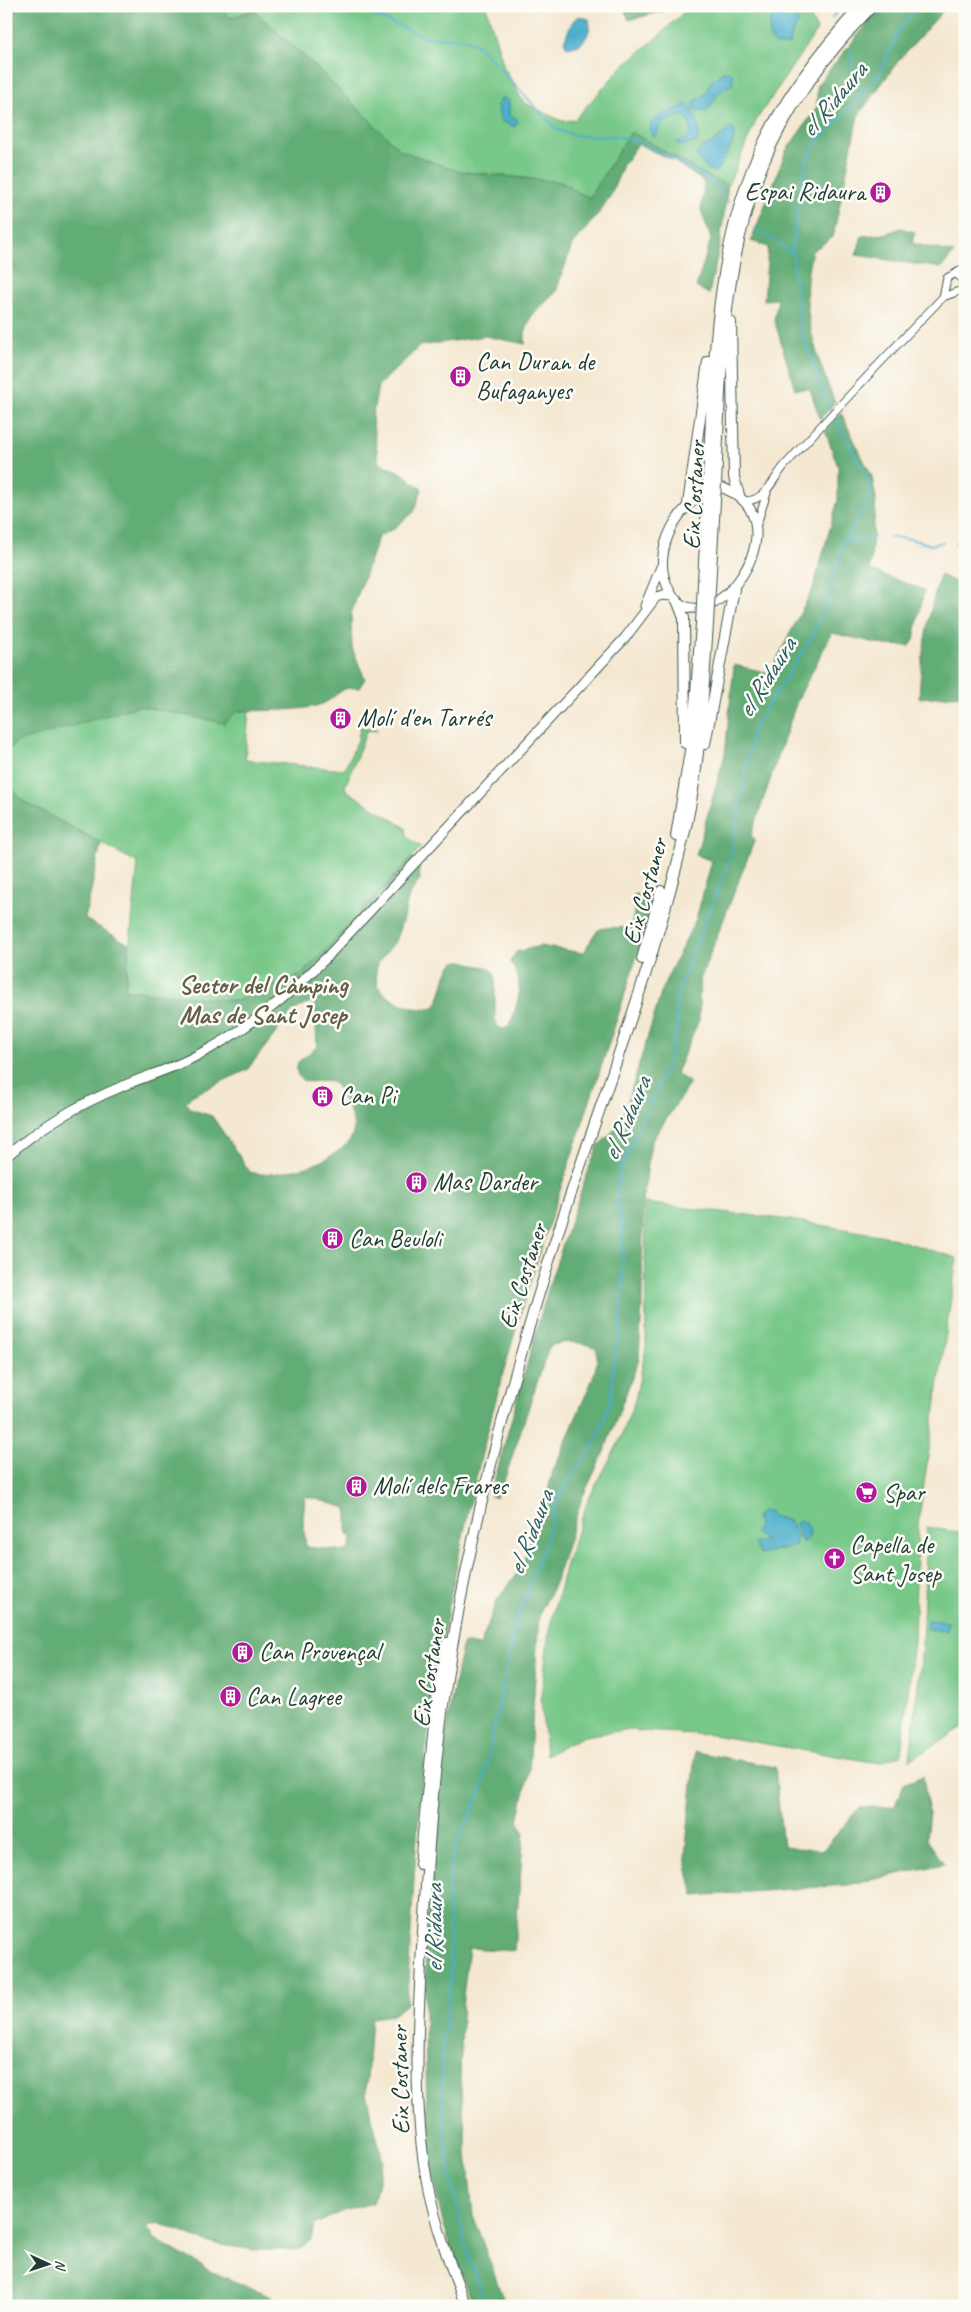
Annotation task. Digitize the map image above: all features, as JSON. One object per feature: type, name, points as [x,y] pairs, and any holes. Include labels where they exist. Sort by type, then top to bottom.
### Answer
[{"type":"highway","points":[[742,498],[734,468],[730,266],[739,207],[764,142],[780,113],[810,68],[861,6]]},
{"type":"highway","points":[[688,504],[717,295],[730,266],[763,162],[809,82],[833,50],[872,6]]},
{"type":"highway","name":"Eix Costaner","points":[[466,2306],[436,2222],[427,2180],[419,2090],[420,1984],[427,1863],[444,1697],[479,1515],[512,1385],[546,1270],[657,933],[700,734],[712,483],[730,266]]},
{"type":"highway","points":[[686,803],[698,782],[734,589]]},
{"type":"highway","points":[[674,598],[684,618],[686,803]]},
{"type":"highway","name":"Eix Costaner","points":[[459,2306],[431,2223],[421,2181],[413,2090],[414,1982],[420,1872],[437,1696],[469,1540],[507,1383],[564,1199],[624,1018],[686,803]]},
{"type":"main road","points":[[6,1157],[25,1139],[65,1115],[121,1086],[193,1058],[246,1027],[284,998],[327,957],[625,638],[635,625],[656,597],[663,595],[696,608],[707,608],[734,589],[750,560],[754,542],[755,530],[751,510],[742,498],[723,488],[714,489],[706,491],[688,504],[677,518],[671,531],[647,603],[635,625]]},
{"type":"main road","points":[[662,562],[663,576],[674,598]]},
{"type":"street","points":[[956,291],[947,278],[965,268]]},
{"type":"street","points":[[742,498],[757,499],[762,496],[779,472],[842,402],[943,297],[956,291],[965,282],[962,276],[956,274]]},
{"type":"street","points":[[755,530],[770,485]]},
{"type":"green space","points":[[6,6],[218,6],[231,18],[253,10],[319,70],[400,150],[457,171],[560,182],[589,198],[631,132],[711,178],[728,185],[720,243],[709,294],[696,287],[711,239],[701,210],[704,182],[674,161],[638,144],[623,165],[611,195],[596,217],[572,245],[556,292],[531,317],[525,333],[525,344],[485,336],[420,346],[378,386],[372,419],[379,463],[402,473],[422,489],[414,512],[393,529],[378,537],[351,614],[352,648],[365,679],[359,688],[342,690],[328,701],[313,707],[237,711],[225,723],[139,706],[17,742],[6,753]]},
{"type":"green space","points":[[218,6],[486,6],[504,67],[523,102],[561,121],[574,120],[623,66],[686,10],[700,6],[805,6],[817,30],[757,119],[728,185],[711,178],[631,132],[589,198],[560,182],[457,171],[399,150],[319,70],[253,10],[231,18]]},
{"type":"green space","points":[[623,6],[667,6],[664,11],[629,20]]},
{"type":"green space","points":[[882,6],[944,6],[942,12],[899,60],[858,116],[833,237],[812,251],[807,278],[808,312],[814,344],[835,402],[820,419],[810,389],[795,389],[774,319],[778,299],[764,300],[768,247],[751,241],[786,151],[817,107],[817,85]]},
{"type":"green space","points":[[901,228],[915,232],[912,243],[954,253],[941,268],[856,255],[862,236],[885,234]]},
{"type":"green space","points":[[841,413],[872,477],[876,499],[870,570],[924,590],[914,640],[910,646],[885,645],[832,633],[797,701],[751,836],[755,839],[700,980],[699,1020],[676,1073],[690,1083],[651,1142],[643,1200],[642,1305],[639,1359],[604,1452],[582,1498],[555,1583],[539,1615],[529,1772],[518,1821],[524,1832],[514,1951],[469,1948],[463,1997],[460,2078],[473,2216],[506,2306],[475,2306],[452,2250],[439,2206],[429,2131],[425,1981],[429,1883],[438,1786],[453,1690],[463,1643],[480,1646],[497,1600],[522,1567],[538,1515],[543,1508],[553,1471],[593,1378],[597,1363],[597,1350],[593,1347],[581,1343],[567,1342],[549,1347],[505,1478],[496,1498],[490,1496],[551,1279],[589,1168],[598,1146],[616,1128],[625,1110],[664,984],[696,919],[712,861],[696,855],[725,754],[734,665],[770,673],[813,588],[838,500],[838,467],[825,430]]},
{"type":"green space","points":[[940,575],[965,586],[965,695],[919,698],[921,666],[926,635]]},
{"type":"green space","points":[[139,706],[225,723],[237,711],[249,710],[245,760],[344,770],[358,740],[360,727],[374,728],[378,731],[367,730],[345,787],[347,791],[406,828],[407,837],[421,847],[329,946],[303,973],[295,978],[236,1001],[125,990],[138,863],[23,801],[6,781],[6,753],[16,742]]},
{"type":"green space","points":[[6,781],[23,801],[101,843],[85,919],[129,944],[125,990],[236,1001],[295,978],[303,973],[413,857],[419,866],[420,879],[409,895],[395,942],[377,964],[376,977],[379,987],[385,994],[397,1002],[413,1008],[428,1009],[437,1003],[450,966],[455,962],[464,961],[487,967],[493,971],[495,976],[495,1021],[498,1027],[504,1029],[509,1026],[519,994],[518,978],[510,962],[516,952],[540,946],[584,953],[594,934],[599,930],[631,926],[634,913],[634,894],[654,898],[617,1018],[538,1257],[502,1377],[464,1531],[443,1635],[427,1740],[416,1845],[407,2003],[393,2015],[371,2018],[366,2094],[383,2161],[373,2203],[343,2211],[314,2225],[311,2240],[297,2250],[255,2250],[209,2243],[158,2223],[147,2226],[155,2239],[210,2271],[292,2306],[6,2306]],"holes":[[[310,1002],[315,1004],[317,1047],[298,1062],[297,1073],[304,1081],[323,1080],[336,1085],[351,1115],[354,1128],[353,1134],[345,1146],[337,1152],[309,1166],[275,1174],[250,1172],[212,1116],[190,1109],[186,1103],[191,1096],[247,1070],[293,1011]],[[305,1496],[347,1508],[347,1535],[352,1536],[352,1541],[347,1551],[306,1547],[303,1520]]]},
{"type":"green space","points":[[645,1203],[791,1220],[885,1236],[957,1258],[918,1525],[914,1641],[901,1755],[878,1763],[713,1735],[625,1730],[584,1736],[546,1755],[541,1700],[549,1630],[566,1564],[588,1500],[619,1442],[635,1400],[646,1348]]},
{"type":"green space","points":[[927,1527],[965,1534],[965,1726],[910,1760],[922,1647]]},
{"type":"green space","points":[[695,1752],[775,1767],[783,1847],[823,1850],[860,1807],[894,1807],[904,1784],[923,1776],[929,1814],[926,1838],[944,1864],[848,1885],[694,1896],[685,1857]]},
{"type":"water","points":[[779,14],[789,20],[794,19],[799,22],[793,31],[789,45],[776,45],[769,37],[770,21],[773,15]]},
{"type":"water","points":[[578,16],[589,19],[589,30],[585,40],[576,46],[566,46],[564,41],[571,25]]},
{"type":"water","points":[[723,72],[729,72],[733,75],[733,84],[718,93],[709,109],[700,111],[693,108],[694,102],[705,94],[712,80]]},
{"type":"water","points":[[502,97],[509,101],[509,115],[511,118],[516,118],[518,121],[515,127],[501,121],[497,106]]},
{"type":"water","points":[[687,104],[697,122],[699,132],[697,142],[681,146],[676,143],[687,138],[690,133],[689,123],[683,116],[662,122],[656,136],[653,136],[651,126],[655,119]]},
{"type":"water","points":[[730,128],[735,131],[732,145],[716,172],[710,170],[704,166],[696,154]]},
{"type":"water","points":[[761,1511],[768,1511],[773,1516],[789,1521],[797,1534],[795,1546],[760,1554],[754,1543],[766,1540],[755,1533],[758,1526],[756,1517]]},
{"type":"water","points":[[799,1520],[808,1526],[810,1532],[805,1542],[801,1541],[796,1523]]},
{"type":"water","points":[[928,1620],[948,1622],[947,1631],[927,1629]]},
{"type":"waterway","points":[[352,6],[423,36],[466,39],[478,45],[556,129],[580,136],[621,137],[641,144],[704,177],[716,187],[729,203]]},
{"type":"waterway","points":[[832,18],[841,6]]},
{"type":"waterway","name":"el Ridaura","points":[[831,411],[825,399],[799,322],[792,246],[806,161],[820,138],[838,121],[879,75],[898,32],[917,6]]},
{"type":"waterway","points":[[851,49],[855,83],[866,90]]},
{"type":"waterway","points":[[754,228],[793,255]]},
{"type":"waterway","name":"el Ridaura","points":[[485,2306],[464,2240],[448,2160],[443,2099],[441,2061],[451,1978],[448,1897],[452,1855],[482,1789],[515,1626],[550,1529],[556,1502],[571,1477],[593,1447],[612,1393],[613,1366],[620,1331],[623,1278],[622,1224],[616,1196],[621,1168],[666,1069],[677,1029],[677,993],[732,852],[750,750],[751,732],[810,640],[827,603],[843,542],[869,500],[870,482],[833,415]]},
{"type":"waterway","points":[[844,542],[860,541],[874,537]]},
{"type":"waterway","points":[[888,537],[910,539],[932,545],[943,542]]},
{"type":"waterway","points":[[955,543],[965,538]]},
{"type":"place","name":"Espai Ridaura","points":[[881,192]]},
{"type":"place","name":"Can Duran de Bufaganyes","points":[[460,376]]},
{"type":"place","name":"Molí d'en Tarrés","points":[[341,718]]},
{"type":"place","name":"Can Pi","points":[[323,1096]]},
{"type":"place","name":"Mas Darder","points":[[417,1182]]},
{"type":"place","name":"Can Beuloli","points":[[333,1239]]},
{"type":"place","name":"Molí dels Frares","points":[[357,1486]]},
{"type":"place","name":"Spar","points":[[867,1493]]},
{"type":"place","name":"Capella de Sant Josep","points":[[834,1559]]},
{"type":"place","name":"Can Provençal","points":[[243,1652]]},
{"type":"place","name":"Can Lagree","points":[[230,1697]]},
{"type":"district","name":"Sector del Càmping Mas de Sant Josep","points":[[263,999]]}]
